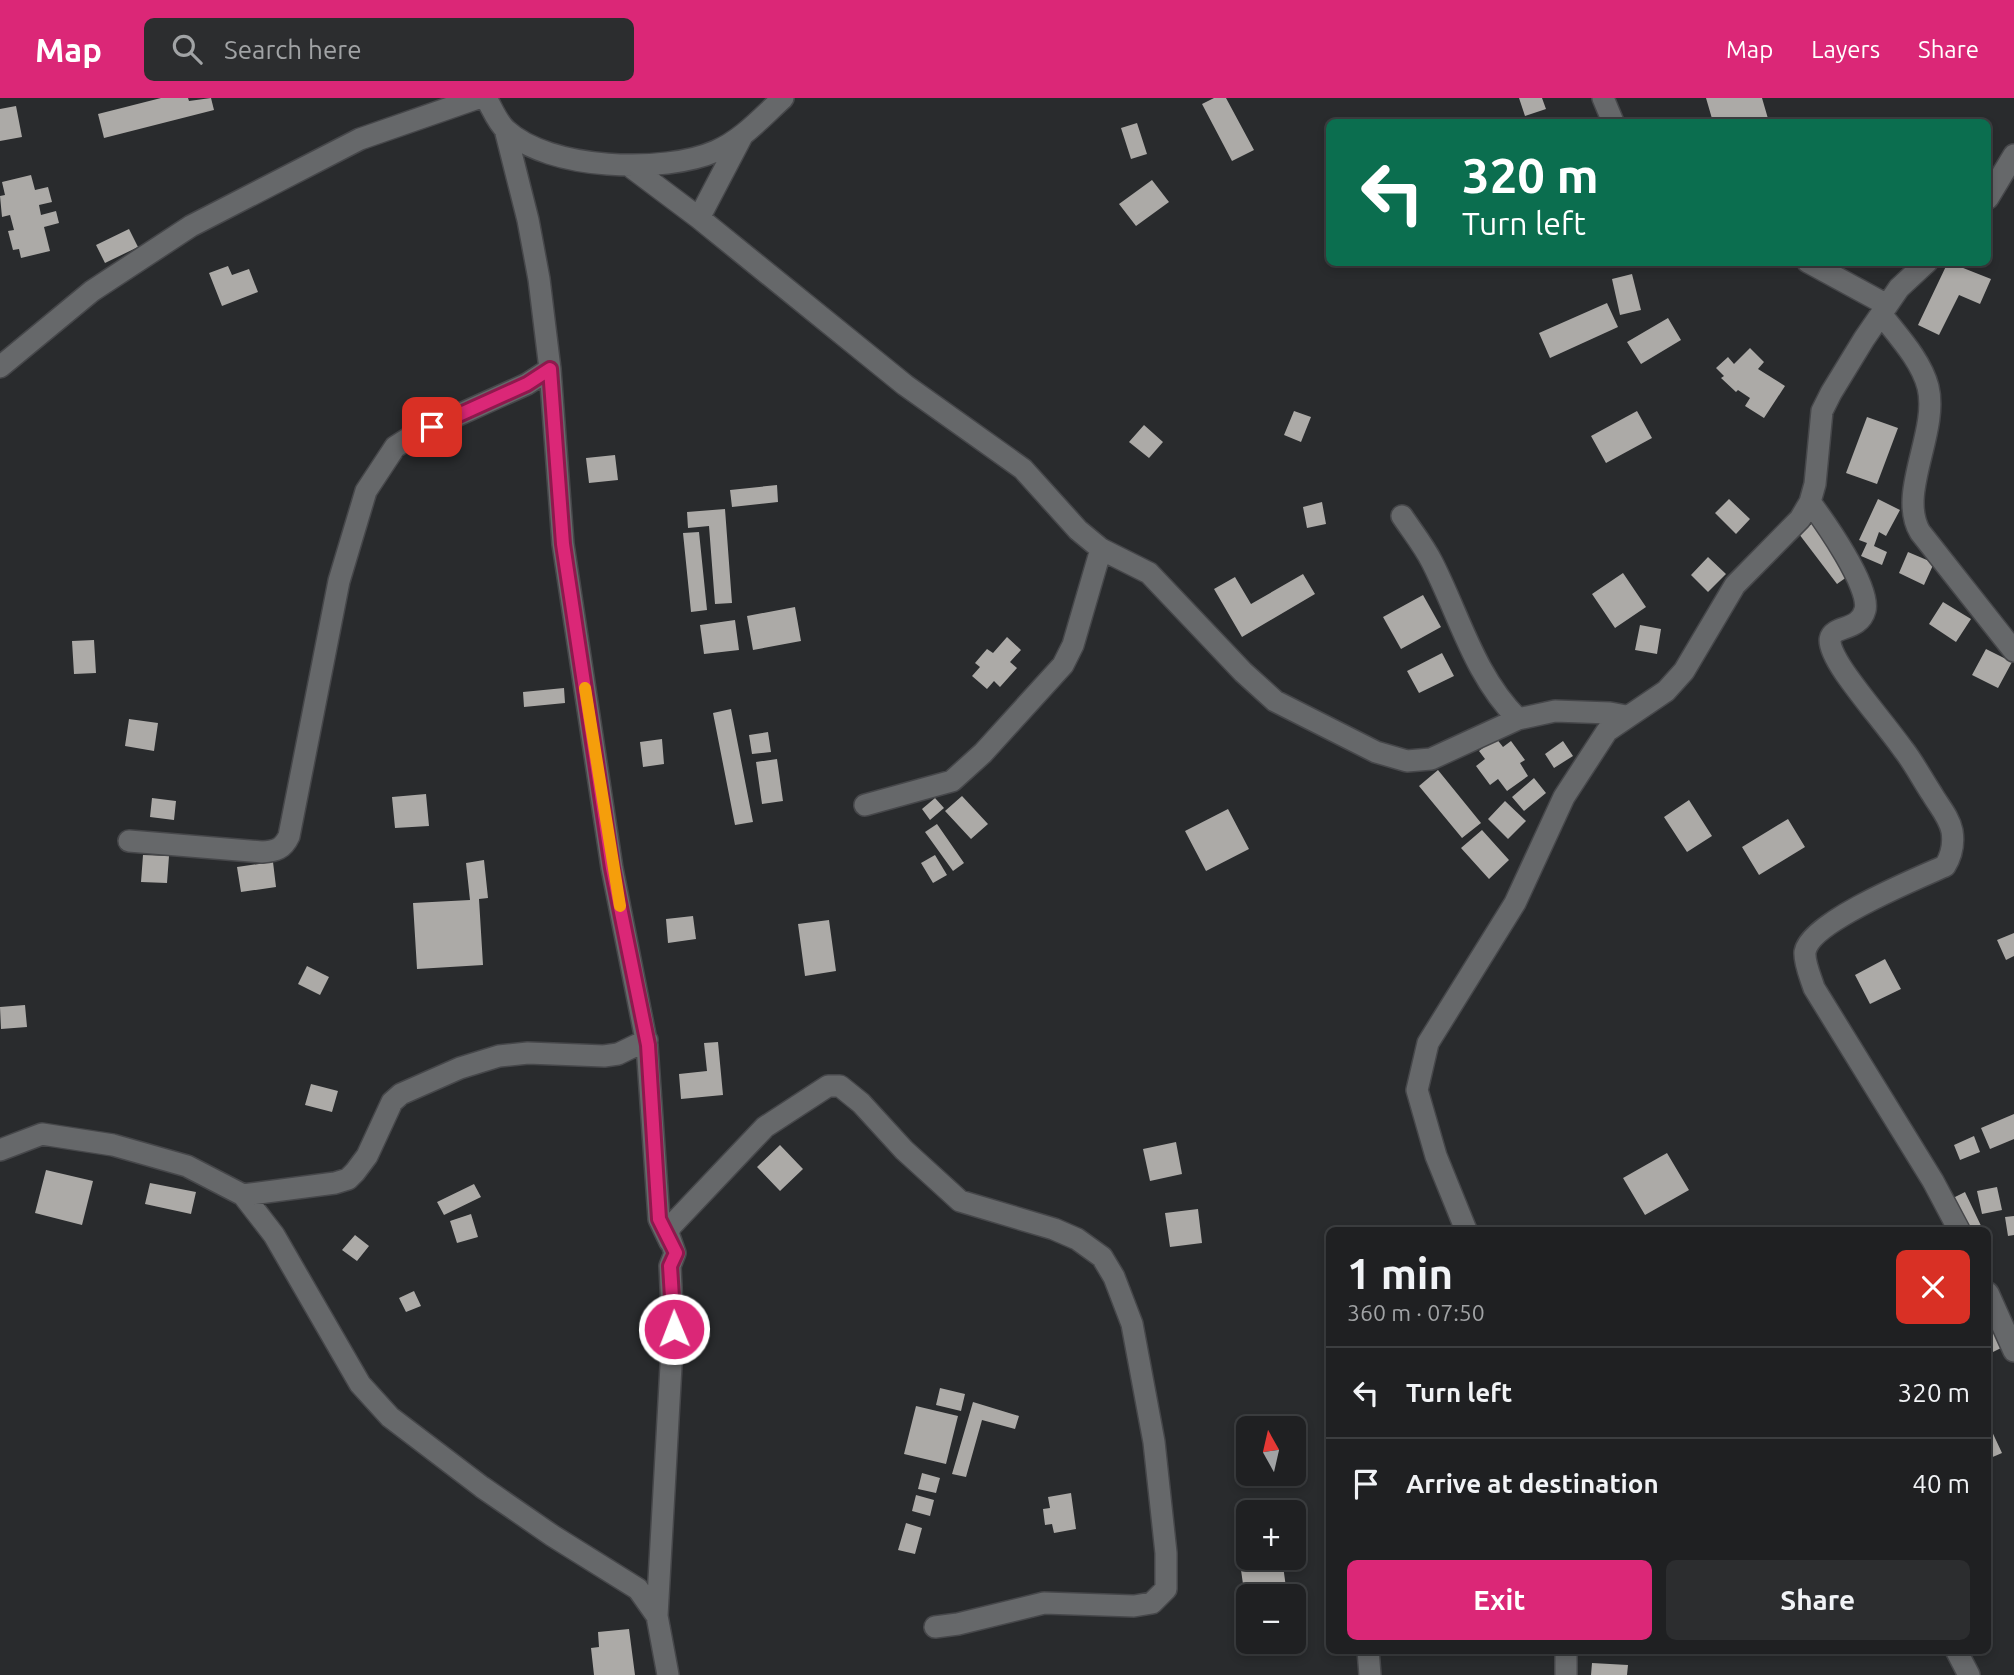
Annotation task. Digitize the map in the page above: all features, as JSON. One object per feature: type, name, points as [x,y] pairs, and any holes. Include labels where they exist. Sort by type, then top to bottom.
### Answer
[{"type":"street","points":[[0,367],[92,291],[191,226],[360,139],[478,98]]},
{"type":"street","points":[[486,98],[505,129],[528,220],[539,279],[550,369],[563,544],[612,868],[646,1040],[659,1219],[676,1253]]},
{"type":"street","points":[[505,129],[529,145],[582,163],[632,167],[684,160],[716,151],[743,135],[783,98]]},
{"type":"street","points":[[1603,98],[1612,119]]},
{"type":"street","points":[[699,218],[743,135]]},
{"type":"street","points":[[1991,193],[2014,155]]},
{"type":"street","points":[[632,167],[905,385],[1023,469],[1078,530],[1101,549],[1149,573],[1243,671],[1276,701],[1376,752],[1407,761],[1431,759],[1518,719],[1555,711],[1626,716]]},
{"type":"street","points":[[1814,266],[1884,309],[1923,372],[1928,390],[1927,426],[1916,483],[1913,520],[2014,651]]},
{"type":"street","points":[[1465,1227],[1436,1156],[1417,1090],[1428,1043],[1514,903],[1564,797],[1607,730],[1666,691],[1684,671],[1735,585],[1800,519],[1810,502],[1815,484],[1822,411],[1884,309],[1899,288],[1923,266]]},
{"type":"street","points":[[129,841],[262,852],[275,851],[284,846],[289,836],[339,581],[366,491],[395,447],[414,435],[527,384],[550,369]]},
{"type":"street","points":[[1810,502],[1828,526],[1855,573],[1864,598],[1865,610],[1859,619],[1832,635],[1829,642],[1830,652],[1904,750],[1948,819],[1952,852],[1945,866],[1853,909],[1814,936],[1805,951],[1807,964],[1814,988],[1933,1181],[1957,1227]]},
{"type":"street","points":[[1402,516],[1432,561],[1481,672],[1500,701],[1518,719]]},
{"type":"street","points":[[864,805],[952,781],[1019,714],[1063,665],[1073,645],[1101,549]]},
{"type":"street","points":[[243,1195],[335,1184],[348,1179],[367,1156],[396,1098],[460,1068],[515,1053],[589,1057],[611,1055],[646,1040]]},
{"type":"street","points":[[668,1675],[657,1616],[674,1329],[670,1266],[676,1253],[668,1233],[671,1226],[765,1127],[823,1088],[834,1085],[846,1090],[861,1103],[904,1150],[960,1201],[1054,1229],[1102,1257],[1114,1278],[1132,1324],[1154,1443],[1166,1553],[1166,1589],[1152,1603],[1135,1606],[1044,1603],[935,1628]]},
{"type":"street","points":[[4,1154],[42,1134],[113,1145],[187,1167],[243,1195],[274,1235],[360,1384],[390,1417],[482,1487],[553,1536],[638,1589],[657,1616]]},
{"type":"street","points":[[1991,1300],[2014,1350]]},
{"type":"street","points":[[1367,1654],[1370,1675]]},
{"type":"street","points":[[1566,1654],[1566,1675]]},
{"type":"street","points":[[1958,1654],[1969,1675]]},
{"type":"building","points":[[161,98],[188,98],[189,101],[211,98],[214,110],[104,138],[98,114]]},
{"type":"building","points":[[1214,98],[1226,98],[1254,150],[1232,161],[1202,104]]},
{"type":"building","points":[[1519,98],[1542,98],[1546,109],[1525,116]]},
{"type":"building","points":[[1706,98],[1762,98],[1768,119],[1712,119]]},
{"type":"building","points":[[16,106],[22,137],[0,141],[0,109]]},
{"type":"building","points":[[1137,123],[1147,154],[1131,159],[1121,128]]},
{"type":"building","points":[[31,175],[35,190],[48,187],[52,202],[39,205],[41,215],[56,211],[59,223],[44,227],[50,251],[21,258],[19,249],[13,250],[8,231],[14,230],[10,215],[2,217],[0,196],[5,195],[2,182]]},
{"type":"building","points":[[1152,180],[1169,202],[1136,226],[1119,204]]},
{"type":"building","points":[[129,229],[138,247],[105,263],[96,245]]},
{"type":"building","points":[[228,266],[232,275],[249,269],[258,292],[222,306],[209,273]]},
{"type":"building","points":[[1946,266],[1958,266],[1991,279],[1980,304],[1959,295],[1939,335],[1918,325]]},
{"type":"building","points":[[1632,274],[1641,310],[1620,315],[1612,279]]},
{"type":"building","points":[[1607,303],[1618,327],[1550,358],[1539,333]]},
{"type":"building","points":[[1668,318],[1681,340],[1641,364],[1627,342]]},
{"type":"building","points":[[1750,348],[1764,362],[1758,369],[1785,386],[1764,418],[1745,406],[1750,398],[1738,390],[1736,392],[1721,378],[1724,376],[1716,368],[1728,357],[1734,364]]},
{"type":"building","points":[[1294,411],[1311,417],[1301,442],[1284,435]]},
{"type":"building","points":[[1637,411],[1652,438],[1606,463],[1591,436]]},
{"type":"building","points":[[1867,417],[1898,428],[1877,484],[1846,473]]},
{"type":"building","points":[[1144,425],[1163,442],[1149,458],[1129,442]]},
{"type":"building","points":[[615,455],[618,480],[589,483],[586,458]]},
{"type":"building","points":[[777,485],[778,502],[732,507],[730,490]]},
{"type":"building","points":[[1729,499],[1750,519],[1736,534],[1715,513]]},
{"type":"building","points":[[1878,499],[1900,510],[1886,536],[1879,532],[1874,546],[1887,552],[1882,565],[1861,556],[1867,543],[1859,540]]},
{"type":"building","points":[[1322,502],[1326,524],[1307,528],[1303,507]]},
{"type":"building","points":[[725,509],[732,603],[715,604],[709,526],[688,528],[687,512]]},
{"type":"building","points":[[1813,523],[1851,574],[1837,584],[1799,534]]},
{"type":"building","points":[[699,532],[707,610],[691,612],[683,533]]},
{"type":"building","points":[[1908,552],[1934,563],[1924,585],[1899,573]]},
{"type":"building","points":[[1708,557],[1726,574],[1708,592],[1691,575]]},
{"type":"building","points":[[1623,573],[1646,607],[1615,628],[1592,594]]},
{"type":"building","points":[[1303,574],[1315,594],[1242,637],[1214,589],[1235,577],[1251,604]]},
{"type":"building","points":[[1423,595],[1441,627],[1401,649],[1383,617]]},
{"type":"building","points":[[1943,602],[1971,619],[1956,642],[1929,624]]},
{"type":"building","points":[[795,607],[801,641],[753,650],[747,616]]},
{"type":"building","points":[[735,620],[739,650],[704,654],[700,625]]},
{"type":"building","points":[[1640,625],[1661,629],[1657,654],[1635,650]]},
{"type":"building","points":[[1007,637],[1021,650],[1010,662],[1017,668],[1000,687],[994,681],[987,689],[972,676],[980,667],[975,663],[987,649],[993,653]]},
{"type":"building","points":[[94,640],[96,673],[74,674],[72,641]]},
{"type":"building","points":[[1986,649],[2012,662],[1998,688],[1972,675]]},
{"type":"building","points":[[1442,653],[1454,676],[1419,693],[1407,671]]},
{"type":"building","points":[[564,688],[565,703],[524,707],[523,692]]},
{"type":"building","points":[[731,709],[753,822],[735,825],[713,713]]},
{"type":"building","points":[[129,719],[158,723],[154,751],[125,746]]},
{"type":"building","points":[[768,732],[771,752],[752,754],[749,735]]},
{"type":"building","points":[[1496,738],[1503,747],[1511,741],[1525,760],[1520,763],[1528,776],[1507,791],[1498,779],[1490,785],[1476,766],[1485,759],[1479,751]]},
{"type":"building","points":[[662,739],[664,764],[643,767],[640,742]]},
{"type":"building","points":[[1563,741],[1573,756],[1554,768],[1545,754]]},
{"type":"building","points":[[777,759],[783,801],[762,804],[756,762]]},
{"type":"building","points":[[1438,770],[1481,823],[1462,838],[1419,786]]},
{"type":"building","points":[[1534,778],[1546,793],[1524,811],[1512,797]]},
{"type":"building","points":[[426,794],[429,826],[395,828],[392,797]]},
{"type":"building","points":[[962,796],[988,824],[971,839],[945,811]]},
{"type":"building","points":[[152,798],[176,801],[174,820],[150,817]]},
{"type":"building","points":[[935,798],[944,808],[930,820],[922,809]]},
{"type":"building","points":[[1689,800],[1712,836],[1687,852],[1664,817]]},
{"type":"building","points":[[1505,801],[1526,821],[1508,839],[1488,819]]},
{"type":"building","points":[[1228,809],[1249,849],[1206,871],[1185,831]]},
{"type":"building","points":[[1788,819],[1805,847],[1759,875],[1742,847]]},
{"type":"building","points":[[937,824],[964,863],[953,871],[925,832]]},
{"type":"building","points":[[1482,830],[1509,860],[1489,879],[1461,848]]},
{"type":"building","points":[[143,855],[169,856],[167,883],[141,882]]},
{"type":"building","points":[[935,855],[947,875],[933,883],[921,863]]},
{"type":"building","points":[[484,860],[488,898],[479,899],[483,965],[417,969],[413,903],[470,900],[466,863]]},
{"type":"building","points":[[273,862],[276,887],[241,892],[237,867]]},
{"type":"building","points":[[693,916],[696,939],[668,943],[666,919]]},
{"type":"building","points":[[829,920],[836,971],[805,976],[798,924]]},
{"type":"building","points":[[2014,933],[2014,956],[2006,960],[1997,940]]},
{"type":"building","points":[[1885,959],[1901,989],[1870,1004],[1855,975]]},
{"type":"building","points":[[307,966],[329,977],[320,995],[298,984]]},
{"type":"building","points":[[25,1005],[27,1027],[1,1029],[0,1007]]},
{"type":"building","points":[[718,1042],[723,1095],[681,1099],[679,1074],[707,1071],[704,1043]]},
{"type":"building","points":[[311,1084],[338,1091],[332,1112],[305,1105]]},
{"type":"building","points":[[2014,1114],[2014,1139],[1990,1149],[1981,1128]]},
{"type":"building","points":[[1974,1136],[1980,1152],[1960,1160],[1954,1145]]},
{"type":"building","points":[[1176,1142],[1182,1174],[1150,1181],[1143,1149]]},
{"type":"building","points":[[780,1145],[803,1169],[780,1191],[757,1167]]},
{"type":"building","points":[[1667,1153],[1689,1190],[1645,1215],[1623,1178]]},
{"type":"building","points":[[46,1170],[93,1181],[82,1225],[35,1213]]},
{"type":"building","points":[[150,1183],[196,1192],[191,1214],[145,1204]]},
{"type":"building","points":[[474,1184],[481,1197],[444,1215],[437,1202]]},
{"type":"building","points":[[1997,1187],[2002,1210],[1982,1214],[1977,1191]]},
{"type":"building","points":[[1965,1192],[1982,1227],[1968,1227],[1953,1198]]},
{"type":"building","points":[[1198,1209],[1202,1243],[1170,1247],[1165,1213]]},
{"type":"building","points":[[471,1214],[478,1237],[457,1243],[450,1221]]},
{"type":"building","points":[[2014,1216],[2014,1235],[2008,1236],[2005,1217]]},
{"type":"building","points":[[355,1235],[369,1246],[357,1261],[342,1250]]},
{"type":"building","points":[[414,1291],[421,1306],[406,1312],[399,1298]]},
{"type":"building","points":[[1994,1317],[2004,1337],[1997,1341],[2001,1348],[1991,1353],[1991,1318]]},
{"type":"building","points":[[940,1388],[965,1394],[961,1411],[936,1405]]},
{"type":"building","points":[[973,1402],[1019,1416],[1015,1429],[982,1420],[966,1477],[952,1474]]},
{"type":"building","points":[[916,1406],[958,1416],[946,1464],[904,1454]]},
{"type":"building","points":[[1991,1429],[2002,1453],[1991,1458]]},
{"type":"building","points":[[922,1473],[940,1478],[936,1493],[918,1489]]},
{"type":"building","points":[[1071,1493],[1076,1529],[1054,1533],[1052,1524],[1045,1525],[1043,1509],[1050,1508],[1048,1497]]},
{"type":"building","points":[[916,1495],[934,1500],[930,1516],[912,1511]]},
{"type":"building","points":[[906,1523],[922,1528],[915,1554],[898,1550]]},
{"type":"building","points":[[1241,1570],[1284,1570],[1286,1584],[1243,1584]]},
{"type":"building","points":[[629,1629],[635,1675],[594,1675],[591,1648],[599,1647],[598,1632]]},
{"type":"building","points":[[1592,1663],[1628,1665],[1627,1675],[1591,1675]]},
{"type":"slow traffic","points":[[585,688],[620,906]]},
{"type":"route","points":[[432,427],[527,384],[550,369],[563,544],[612,868],[648,1045],[659,1219],[676,1253],[670,1266],[674,1329]]}]
